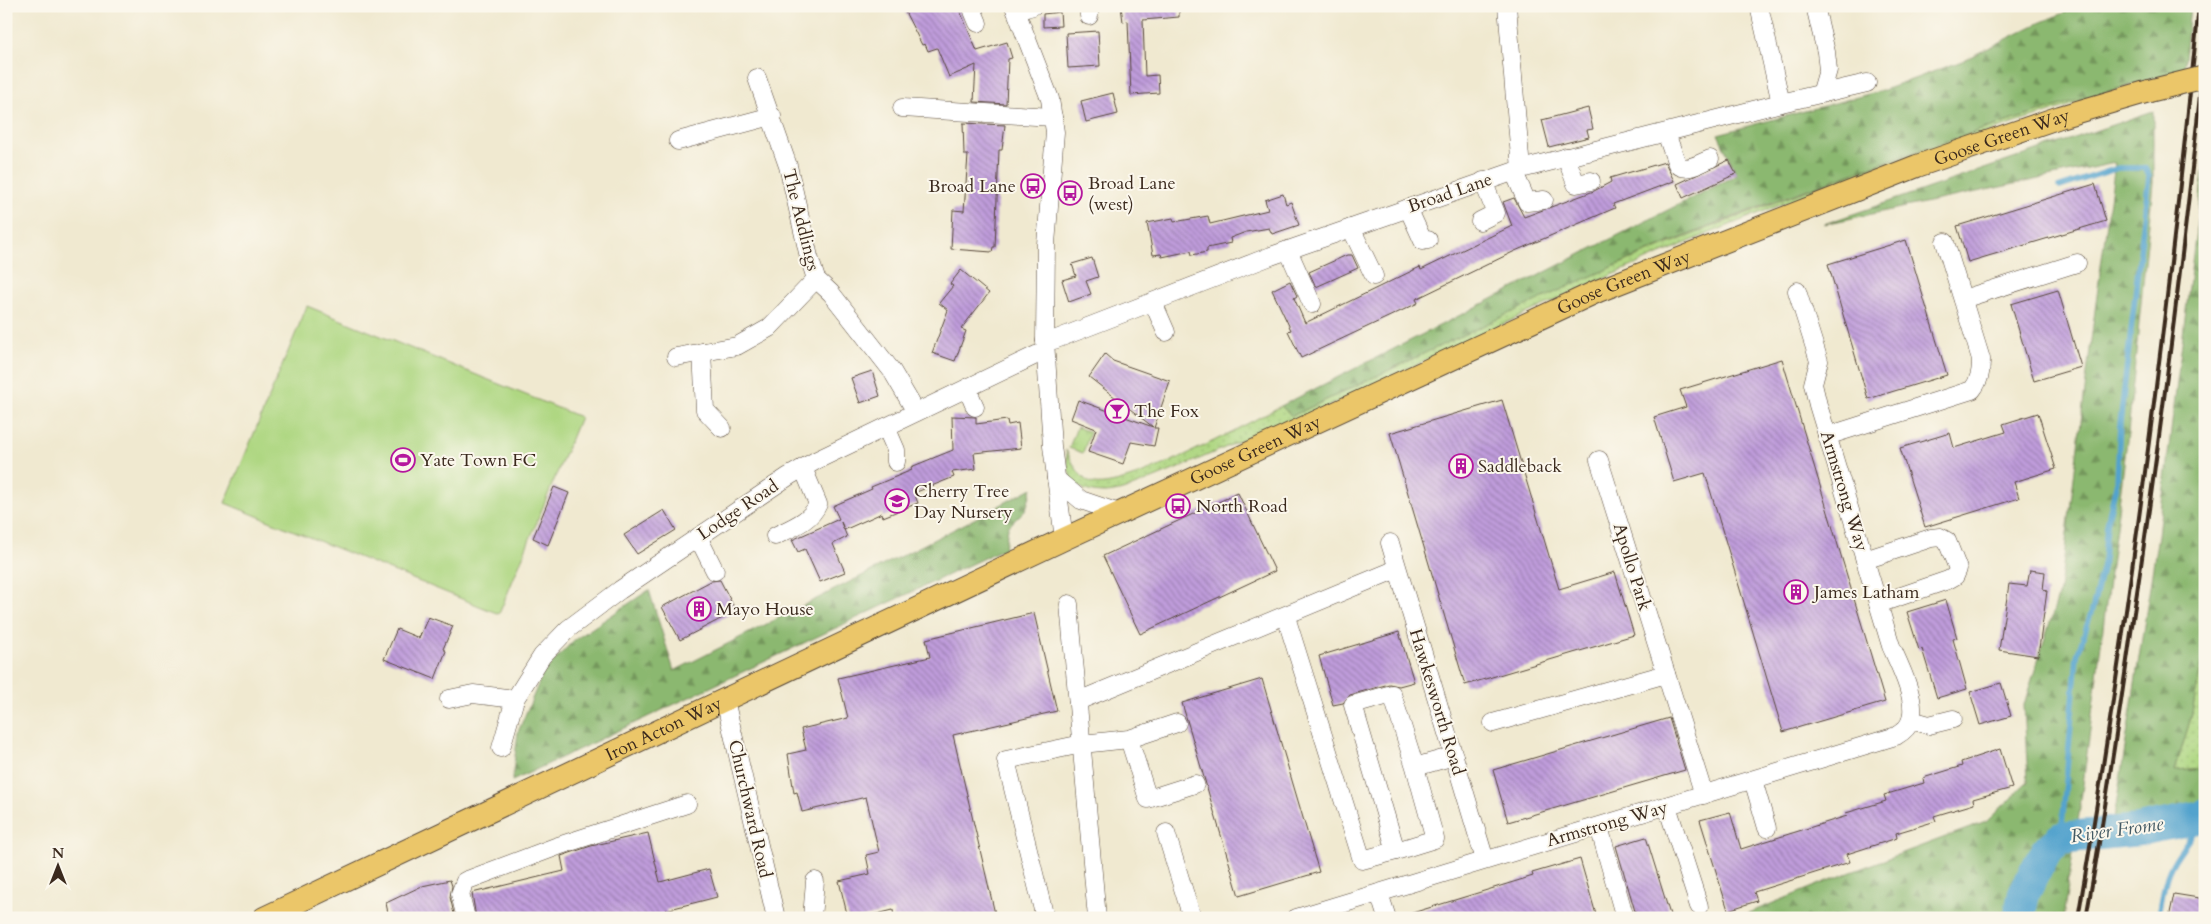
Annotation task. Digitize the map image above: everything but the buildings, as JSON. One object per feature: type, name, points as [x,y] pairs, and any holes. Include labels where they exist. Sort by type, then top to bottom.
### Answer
[{"type":"main road","name":"Goose Green Way","points":[[1064,539],[1122,514],[1598,291],[1917,166],[2060,117],[2205,76]]},
{"type":"main road","name":"Iron Acton Way","points":[[264,918],[1064,539]]},
{"type":"street","points":[[1033,6],[1015,9],[1050,99],[1053,117],[1054,152],[1046,244],[1045,347],[1056,479],[1064,539]]},
{"type":"street","points":[[1507,6],[1518,170],[1527,202],[1544,200]]},
{"type":"street","points":[[1759,6],[1781,103]]},
{"type":"street","points":[[1815,6],[1826,52],[1828,70],[1821,94]]},
{"type":"street","name":"The Addlings","points":[[757,78],[772,116],[788,166],[809,258],[816,279],[831,293],[892,371],[916,412]]},
{"type":"street","name":"Broad Lane","points":[[1045,347],[1054,340],[1288,250],[1518,170],[1867,83]]},
{"type":"street","points":[[902,108],[1053,117]]},
{"type":"street","points":[[678,141],[772,116]]},
{"type":"street","points":[[1666,133],[1677,164],[1681,168],[1687,169],[1710,159]]},
{"type":"street","points":[[1566,157],[1576,184],[1591,181]]},
{"type":"street","points":[[1480,220],[1496,213],[1483,182]]},
{"type":"street","points":[[1408,208],[1423,241],[1428,240]]},
{"type":"street","points":[[1351,228],[1374,276]]},
{"type":"street","points":[[1827,436],[1972,390],[1978,383],[1981,359],[1945,242]]},
{"type":"street","points":[[1288,250],[1312,304]]},
{"type":"street","points":[[1962,299],[2077,263]]},
{"type":"street","points":[[676,357],[737,346],[769,328],[816,279]]},
{"type":"street","name":"Armstrong Way","points":[[1296,918],[1896,736],[1905,730],[1911,720],[1912,711],[1903,673],[1891,646],[1818,405],[1813,384],[1819,361],[1797,291]]},
{"type":"street","points":[[1153,302],[1166,332]]},
{"type":"street","name":"Lodge Road","points":[[501,748],[515,700],[542,656],[568,629],[620,590],[803,468],[1036,355],[1045,347]]},
{"type":"street","points":[[702,352],[704,410],[722,428]]},
{"type":"street","points":[[967,388],[975,407]]},
{"type":"street","points":[[886,427],[896,450],[896,462]]},
{"type":"street","name":"Apollo Park","points":[[1599,460],[1704,795]]},
{"type":"street","points":[[775,536],[815,513],[818,504],[803,468]]},
{"type":"street","points":[[1056,479],[1081,500],[1122,514]]},
{"type":"street","points":[[1865,560],[1931,538],[1940,537],[1947,541],[1958,569],[1955,576],[1948,580],[1878,604]]},
{"type":"street","points":[[698,538],[715,571]]},
{"type":"street","name":"Hawkesworth Road","points":[[1390,543],[1485,860]]},
{"type":"street","points":[[1078,701],[1286,617],[1397,569]]},
{"type":"street","points":[[1070,604],[1097,918]]},
{"type":"street","points":[[1286,617],[1362,860],[1396,851],[1435,839],[1392,694],[1353,705],[1396,851]]},
{"type":"street","points":[[1493,723],[1666,674]]},
{"type":"street","points":[[449,700],[473,694],[515,700]]},
{"type":"street","name":"Churchward Road","points":[[725,700],[776,918]]},
{"type":"street","points":[[1911,720],[1929,725],[1953,719]]},
{"type":"street","points":[[1045,918],[1006,760],[1082,744],[1129,739],[1177,723]]},
{"type":"street","points":[[1129,739],[1148,799],[1195,784]]},
{"type":"street","points":[[1415,767],[1454,756]]},
{"type":"street","points":[[1753,780],[1767,828]]},
{"type":"street","points":[[466,918],[460,894],[465,881],[558,846],[687,804]]},
{"type":"street","points":[[1667,806],[1699,906]]},
{"type":"street","points":[[1599,827],[1625,918]]},
{"type":"street","points":[[1166,832],[1190,911],[1190,918]]},
{"type":"street","points":[[812,918],[815,881]]},
{"type":"street","points":[[1379,893],[1387,918]]},
{"type":"green space","points":[[2081,6],[2190,6],[2184,70],[1969,134],[1898,157],[1757,208],[1578,282],[1292,416],[1281,406],[1737,175],[1718,134],[1884,90],[1962,61],[2039,23]]},
{"type":"green space","points":[[2155,78],[1914,156],[1772,208],[1588,286],[1287,426],[1280,423],[1132,487],[1112,492],[1093,492],[1080,487],[1070,475],[1066,450],[1079,473],[1091,483],[1106,484],[1128,478],[1215,441],[1281,406],[1292,416],[1539,299],[1687,236],[1886,162],[2019,118]]},
{"type":"green space","points":[[2153,111],[2153,183],[2128,433],[2080,808],[2063,918],[1862,918],[1859,913],[1847,918],[1736,918],[1838,877],[1986,822],[2028,782],[2024,705],[2060,590],[2115,163],[1824,224]]},
{"type":"green space","points":[[2205,158],[2205,647],[2191,717],[2175,771],[2205,769],[2205,808],[2200,812],[2139,823],[2113,825],[2158,535]]},
{"type":"green space","name":"Yate Town FC","points":[[307,306],[580,417],[499,614],[225,503]]},
{"type":"green space","points":[[1077,427],[1090,432],[1083,453],[1069,448]]},
{"type":"green space","points":[[1032,488],[1026,509],[1008,527],[1005,548],[512,781],[518,732],[543,673],[573,641],[649,590],[674,671]]},
{"type":"green space","points":[[2205,647],[2205,769],[2175,771],[2191,717]]},
{"type":"waterway","points":[[2060,187],[2118,168],[2145,168],[2149,176],[2120,424],[2117,481],[2107,524],[2104,560],[2093,607],[2077,656],[2061,838]]},
{"type":"waterway","name":"River Frome","points":[[2019,918],[2024,893],[2046,851],[2061,838],[2139,830],[2202,817],[2205,814]]},
{"type":"waterway","points":[[2158,918],[2165,882],[2172,864],[2195,831],[2202,817]]},
{"type":"railway","points":[[2078,918],[2131,577],[2161,349],[2199,6]]},
{"type":"railway","points":[[2086,918],[2111,772],[2163,410],[2205,48]]},
{"type":"place","name":"Broad Lane","points":[[1033,186]]},
{"type":"place","name":"Broad Lane (west)","points":[[1070,193]]},
{"type":"place","name":"The Fox","points":[[1117,411]]},
{"type":"place","name":"Yate Town FC","points":[[403,460]]},
{"type":"place","name":"Saddleback","points":[[1461,466]]},
{"type":"place","name":"Cherry Tree Day Nursery","points":[[897,501]]},
{"type":"place","name":"North Road","points":[[1178,506]]},
{"type":"place","name":"James Latham","points":[[1796,592]]},
{"type":"place","name":"Mayo House","points":[[699,609]]}]
